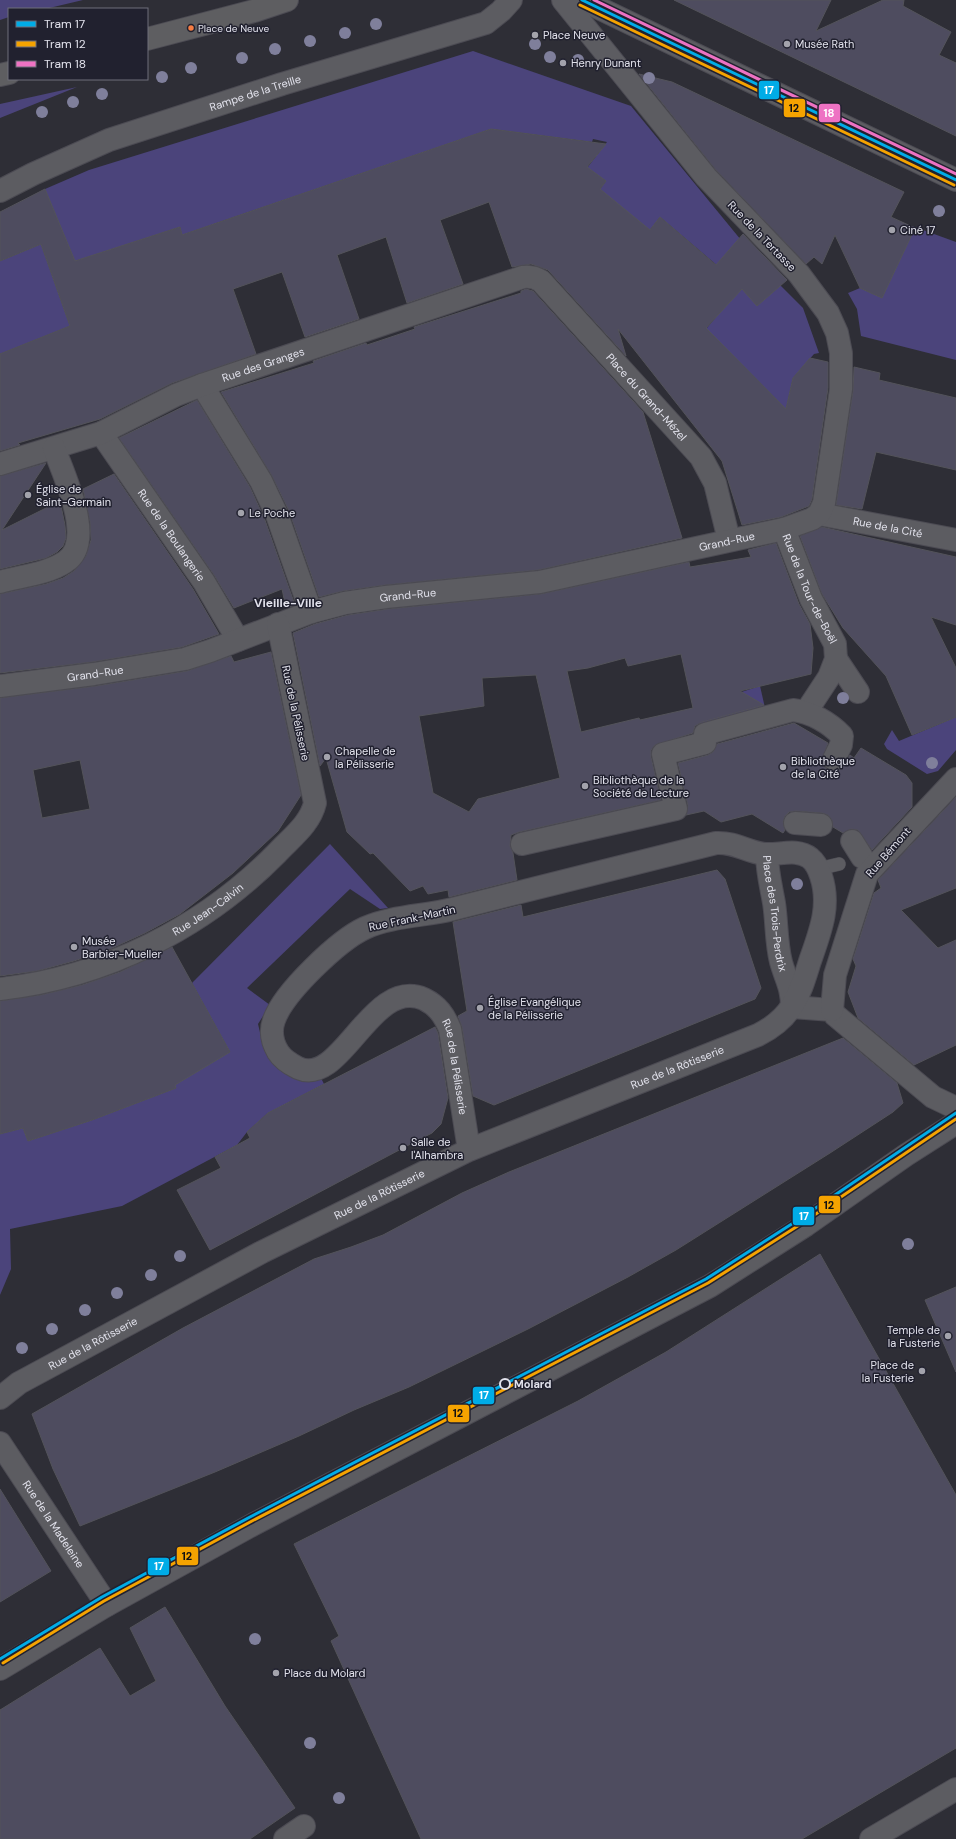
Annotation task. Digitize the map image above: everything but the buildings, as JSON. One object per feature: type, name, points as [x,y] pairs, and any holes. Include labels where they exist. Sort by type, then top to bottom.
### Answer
[{"type":"street","points":[[148,39],[254,11],[287,0]]},
{"type":"street","name":"Rue de la Tertasse","points":[[563,0],[706,177],[799,274],[828,313],[837,333],[841,353],[841,389],[826,494],[819,514]]},
{"type":"street","points":[[582,0],[956,180]]},
{"type":"street","name":"Rampe de la Treille","points":[[0,191],[33,174],[109,140],[282,84],[486,23],[501,12],[511,1]]},
{"type":"street","name":"Rue des Granges","points":[[0,464],[101,432],[202,385],[523,277],[530,276]]},
{"type":"street","name":"Place du Grand-Mézel","points":[[530,276],[536,277],[541,281],[701,458],[710,471],[715,483],[729,540]]},
{"type":"street","points":[[202,385],[261,482],[277,514],[311,612]]},
{"type":"street","name":"Rue de la Boulangerie","points":[[101,432],[200,576],[238,640]]},
{"type":"street","points":[[0,582],[55,568],[67,562],[75,551],[79,539],[80,527],[54,448]]},
{"type":"street","name":"Grand-Rue","points":[[0,686],[94,674],[185,659],[311,612],[345,603],[386,597],[540,582],[784,529],[812,519],[819,514]]},
{"type":"street","name":"Rue de la Cité","points":[[819,514],[956,540]]},
{"type":"street","name":"Rue de la Tour-de-Boël","points":[[784,529],[811,599],[835,644],[836,659],[829,677],[806,712]]},
{"type":"street","name":"Rue de la Pélisserie","points":[[278,624],[315,803]]},
{"type":"street","points":[[836,659],[858,692]]},
{"type":"street","points":[[522,844],[676,809],[663,754],[705,743],[705,734],[793,710],[806,712],[836,730],[842,736],[841,745],[834,759]]},
{"type":"street","name":"Rue Bémont","points":[[832,1010],[835,974],[867,874],[956,778]]},
{"type":"street","name":"Rue Jean-Calvin","points":[[0,989],[57,979],[98,968],[175,933],[228,898],[255,875],[305,824],[312,813],[315,803]]},
{"type":"street","points":[[795,823],[821,825]]},
{"type":"street","name":"Rue Frank-Martin","points":[[419,998],[397,998],[386,1004],[374,1014],[341,1051],[325,1065],[313,1069],[302,1070],[282,1058],[275,1047],[271,1033],[274,1020],[280,1008],[314,967],[349,936],[367,927],[442,912],[716,843],[729,842],[752,852],[767,854]]},
{"type":"street","name":"Place des Trois-Perdrix","points":[[793,852],[802,854],[828,866],[826,910],[800,993],[792,1006],[792,992],[781,962],[779,950],[774,903],[767,869],[767,854],[793,852]]},
{"type":"street","name":"Rue de la Pélisserie","points":[[419,998],[436,1006],[445,1017],[450,1029],[469,1150]]},
{"type":"street","points":[[792,1006],[832,1010],[835,1015],[933,1098],[956,1108]]},
{"type":"street","name":"Rue de la Rôtisserie","points":[[0,1398],[19,1383],[206,1281],[469,1150],[758,1035],[771,1028],[792,1006]]},
{"type":"street","points":[[0,1669],[107,1605],[296,1502],[710,1286],[800,1229],[906,1155],[956,1123]]},
{"type":"street","name":"Rue de la Madeleine","points":[[0,1444],[107,1605]]},
{"type":"street","points":[[871,1839],[956,1789]]},
{"type":"street","points":[[285,1839],[304,1826]]},
{"type":"shaded area","points":[[0,0],[83,0],[49,8],[8,8],[8,17],[0,20]]},
{"type":"shaded area","points":[[473,51],[631,106],[741,240],[728,252],[719,267],[660,217],[650,230],[594,197],[606,181],[587,168],[607,142],[593,139],[592,142],[491,129],[182,235],[180,227],[70,263],[45,189],[89,170]]},
{"type":"shaded area","points":[[77,87],[0,118],[0,104]]},
{"type":"shaded area","points":[[912,226],[956,242],[956,360],[861,336],[857,309],[848,293],[860,288],[878,296],[913,232]]},
{"type":"shaded area","points":[[41,244],[70,326],[0,354],[0,261]]},
{"type":"shaded area","points":[[781,286],[803,308],[819,353],[814,354],[793,378],[786,409],[706,329],[741,287]]},
{"type":"shaded area","points":[[760,686],[765,708],[701,726],[695,707]]},
{"type":"shaded area","points":[[956,717],[956,750],[938,771],[927,774],[887,749],[884,744],[892,730],[899,741]]},
{"type":"shaded area","points":[[330,844],[388,908],[380,909],[350,889],[247,988],[270,1005],[258,1024],[264,1049],[278,1068],[321,1078],[324,1084],[268,1113],[247,1132],[237,1145],[122,1206],[10,1229],[11,1269],[0,1295],[0,1134],[23,1128],[28,1141],[92,1120],[176,1088],[173,1081],[230,1052],[192,983]]},
{"type":"tram line","name":"17","points":[[582,0],[956,180]]},
{"type":"tram line","name":"18","points":[[594,0],[956,174]]},
{"type":"tram line","name":"12","points":[[580,5],[954,185]]},
{"type":"tram line","name":"17","points":[[0,1659],[102,1597],[250,1517],[706,1279],[801,1218],[956,1113]]},
{"type":"tram line","name":"12","points":[[3,1663],[104,1601],[252,1521],[708,1283],[804,1222],[956,1119]]},
{"type":"place","name":"Place de Neuve","points":[[191,28]]},
{"type":"place","name":"Place Neuve","points":[[535,35]]},
{"type":"place","name":"Musée Rath","points":[[787,44]]},
{"type":"place","name":"Henry Dunant","points":[[563,63]]},
{"type":"place","name":"Ciné 17","points":[[892,230]]},
{"type":"place","name":"Église de Saint-Germain","points":[[28,495]]},
{"type":"place","name":"Le Poche","points":[[241,513]]},
{"type":"place","name":"Chapelle de la Pélisserie","points":[[327,757]]},
{"type":"place","name":"Bibliothèque de la Cité","points":[[783,767]]},
{"type":"place","name":"Bibliothèque de la Société de Lecture","points":[[585,786]]},
{"type":"place","name":"Musée Barbier-Mueller","points":[[74,947]]},
{"type":"place","name":"Église Evangélique de la Pélisserie","points":[[480,1008]]},
{"type":"place","name":"Salle de l'Alhambra","points":[[403,1148]]},
{"type":"place","name":"Temple de la Fusterie","points":[[948,1336]]},
{"type":"place","name":"Place de la Fusterie","points":[[922,1371]]},
{"type":"place","name":"Molard","points":[[505,1384]]},
{"type":"place","name":"Place du Molard","points":[[276,1673]]},
{"type":"district","name":"Vieille-Ville","points":[[288,603]]}]
